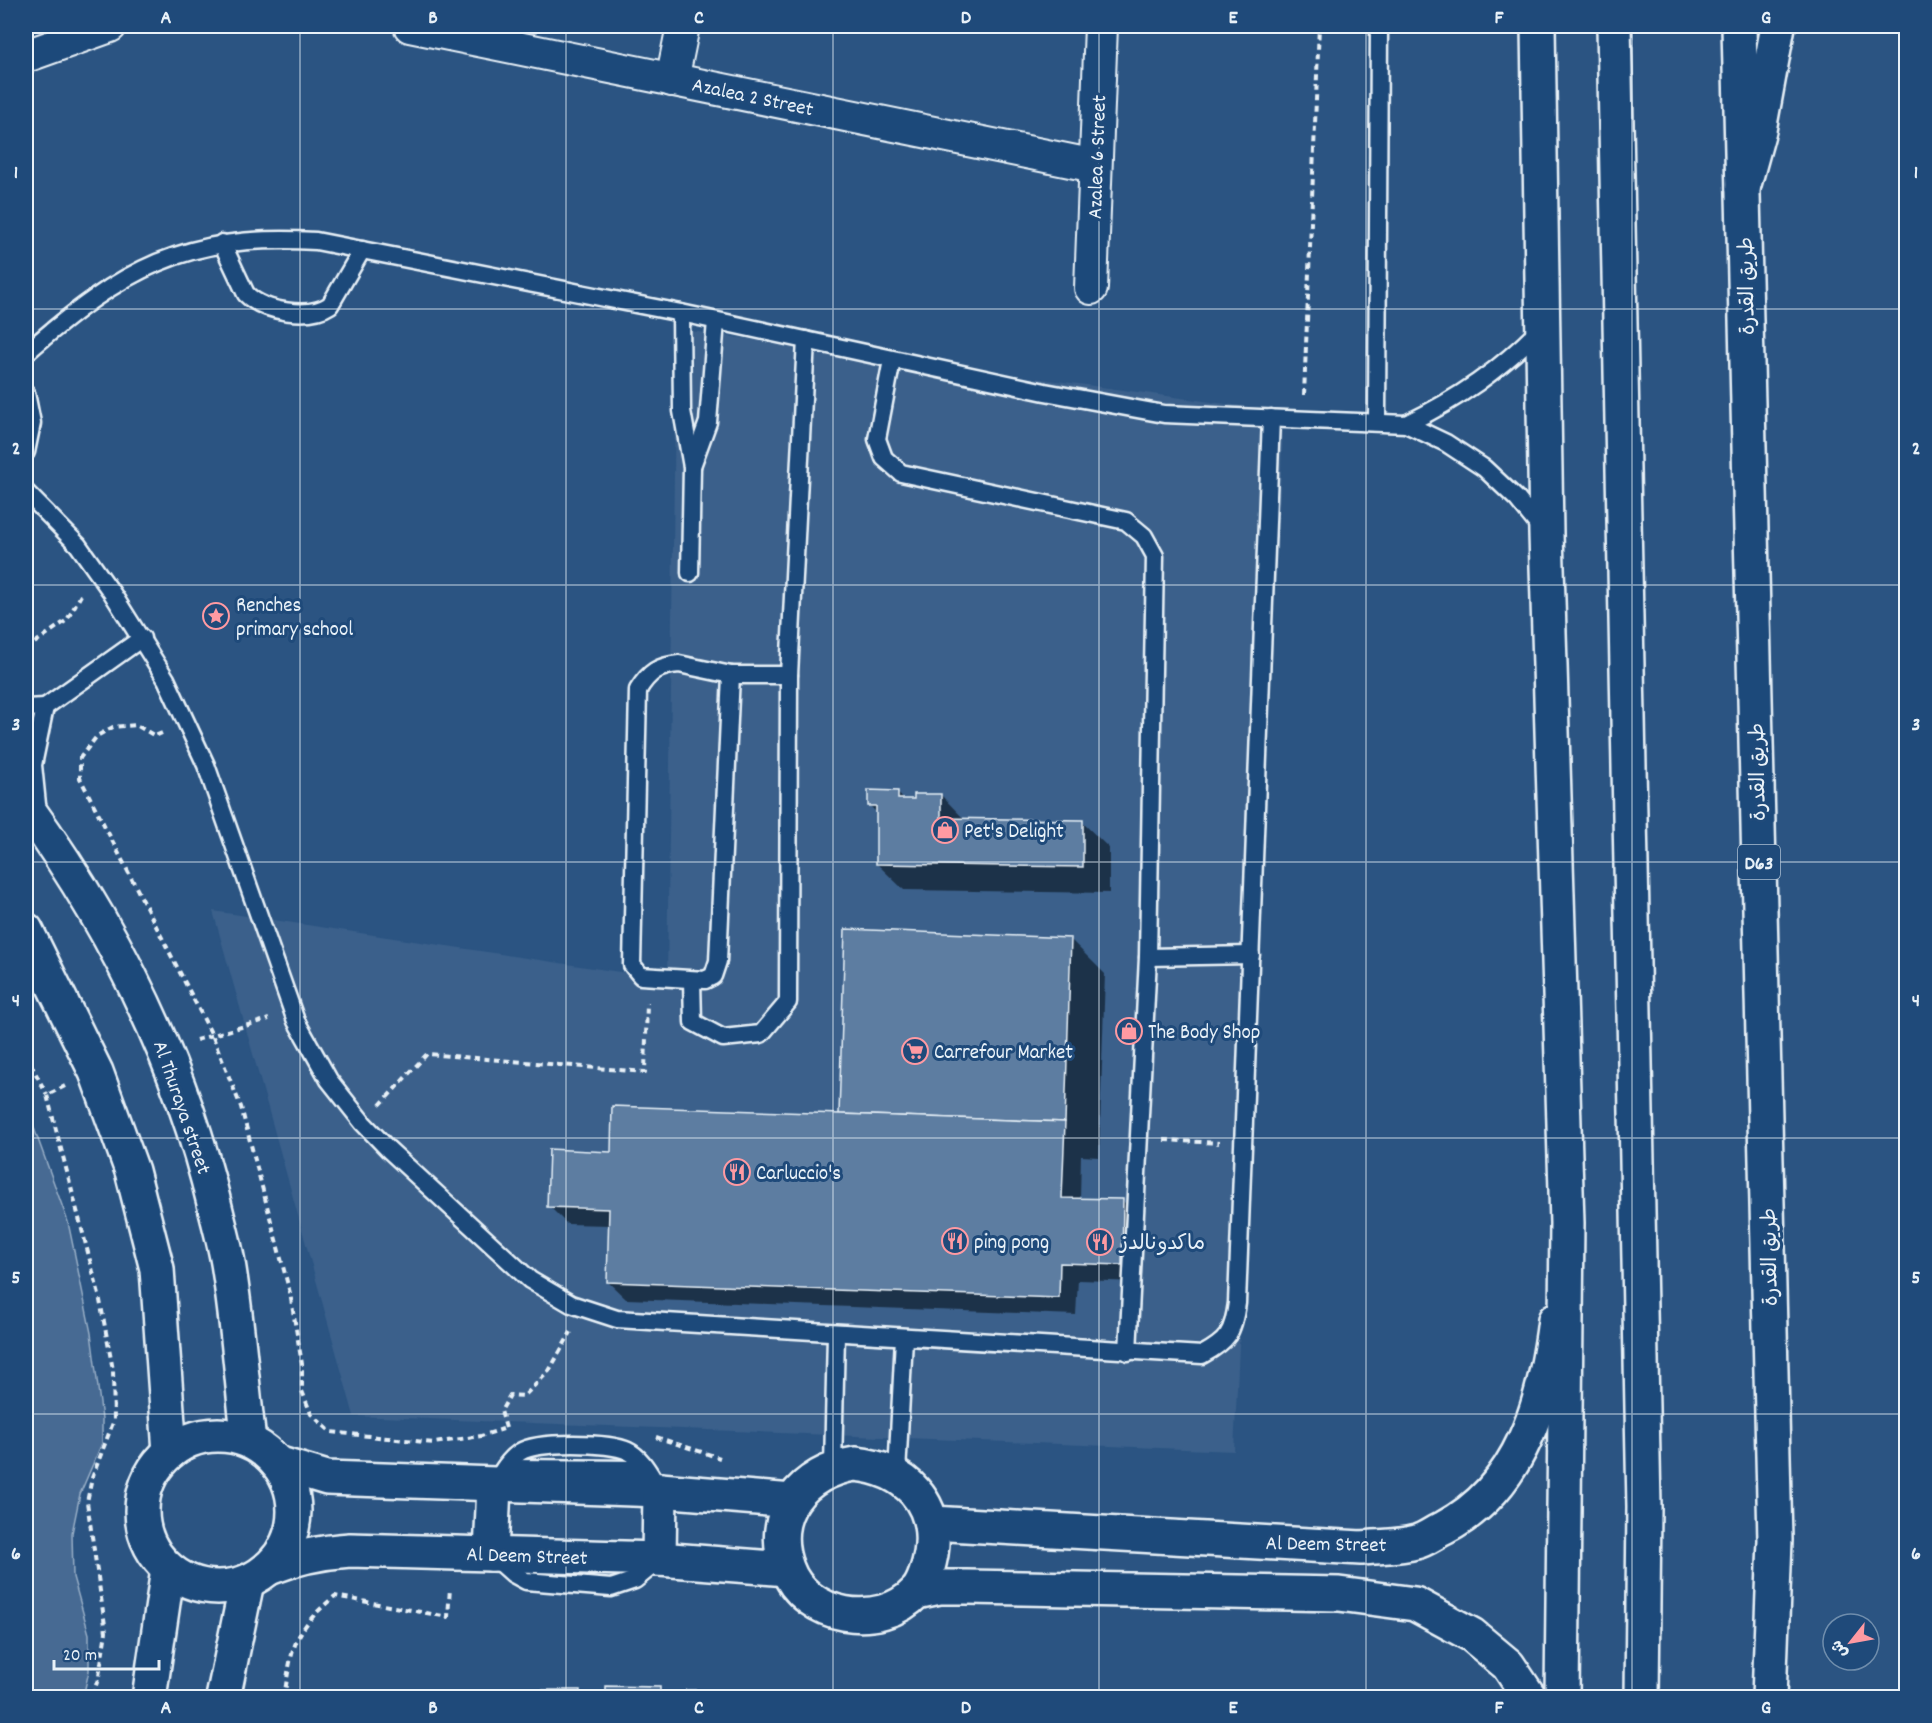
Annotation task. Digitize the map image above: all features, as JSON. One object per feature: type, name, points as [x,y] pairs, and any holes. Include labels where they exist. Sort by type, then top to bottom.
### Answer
[{"type":"main road","points":[[1539,26],[1541,328],[1567,1223],[1562,1698]]},
{"type":"main road","points":[[1614,26],[1644,1507],[1642,1698]]},
{"type":"main road","name":"طريق القدرة","points":[[1739,26],[1775,1540],[1769,1698]]},
{"type":"main road","points":[[1743,188],[1759,130],[1778,26]]},
{"type":"main road","name":"Al Thuraya street","points":[[33,816],[76,877],[108,931],[164,1046],[202,1153],[229,1268],[249,1441]]},
{"type":"main road","points":[[26,930],[96,1072],[132,1172],[157,1269],[170,1452]]},
{"type":"main road","name":"Al Deem Street","points":[[932,1523],[1361,1548],[1416,1542],[1465,1517],[1502,1482],[1533,1424],[1551,1358],[1567,1223]]},
{"type":"main road","points":[[222,1435],[249,1441],[277,1464],[289,1483],[294,1506],[292,1529],[284,1551],[258,1575],[227,1587],[206,1587],[186,1580],[168,1569],[152,1549],[143,1523],[143,1497],[153,1472],[170,1452],[194,1439],[222,1435]]},
{"type":"main road","points":[[277,1464],[327,1478],[500,1476],[653,1479],[792,1501]]},
{"type":"main road","points":[[917,1592],[930,1563],[933,1539],[932,1523],[916,1491],[897,1474],[877,1466],[855,1464],[833,1467],[804,1485],[792,1501],[783,1523],[782,1546],[787,1569],[802,1592],[823,1608],[848,1615],[874,1614],[898,1604],[917,1592],[940,1587],[1327,1594],[1415,1604],[1472,1635],[1508,1665],[1530,1698]]},
{"type":"main road","points":[[497,1559],[500,1476]]},
{"type":"main road","points":[[652,1565],[653,1479]]},
{"type":"main road","name":"Al Deem Street","points":[[258,1575],[295,1557],[322,1552],[787,1569]]},
{"type":"main road","points":[[149,1698],[168,1569]]},
{"type":"main road","points":[[223,1698],[258,1575]]},
{"type":"street","points":[[26,56],[110,26]]},
{"type":"street","name":"Azalea 2 Street","points":[[410,26],[1095,166]]},
{"type":"street","points":[[672,80],[683,26]]},
{"type":"street","name":"Azalea 6 Street","points":[[1091,288],[1101,26]]},
{"type":"lane","points":[[1377,422],[1379,26]]},
{"type":"lane","points":[[26,353],[63,320],[110,285],[164,259],[222,243],[280,239],[316,241],[681,313],[892,360],[1164,414],[1406,424],[1446,443],[1484,468],[1517,499],[1546,534]]},
{"type":"lane","points":[[222,243],[246,294],[253,300],[261,305],[304,312],[322,310],[330,305],[362,250]]},
{"type":"lane","points":[[681,313],[682,411],[692,467],[690,573]]},
{"type":"lane","points":[[692,467],[708,422],[716,321]]},
{"type":"lane","points":[[1406,424],[1479,384],[1512,358],[1541,328]]},
{"type":"lane","points":[[692,980],[693,1022],[723,1038],[761,1034],[788,1002],[789,675],[806,340]]},
{"type":"lane","points":[[892,360],[877,439],[884,459],[901,473],[921,480],[1126,522],[1144,536],[1155,556],[1148,957],[1128,1352]]},
{"type":"lane","points":[[26,393],[32,423],[26,452]]},
{"type":"lane","points":[[26,492],[63,528],[98,572],[142,638],[188,722],[222,810],[292,1010],[328,1080],[363,1123],[493,1248],[530,1280],[571,1304],[617,1318],[836,1334],[1202,1355],[1221,1344],[1234,1326],[1244,1144],[1271,418]]},
{"type":"lane","points":[[26,708],[45,707],[142,638]]},
{"type":"lane","points":[[731,675],[717,968],[713,976],[705,980],[641,976],[632,965],[638,690],[647,675],[662,666],[679,664],[731,675],[789,675]]},
{"type":"lane","points":[[33,816],[33,765],[45,707]]},
{"type":"lane","points":[[1148,957],[1251,955]]},
{"type":"lane","points":[[833,1467],[836,1334]]},
{"type":"lane","points":[[897,1474],[904,1338]]},
{"type":"path","points":[[1303,420],[1319,26]]},
{"type":"path","points":[[26,649],[67,620],[80,602],[84,582],[98,572]]},
{"type":"path","points":[[188,722],[155,736],[136,724],[113,727],[97,736],[80,758],[80,778],[213,1037],[241,1107],[290,1293],[302,1364],[302,1391],[311,1414],[330,1432],[434,1443],[481,1436],[506,1428],[518,1428]]},
{"type":"path","points":[[363,1123],[427,1054],[645,1072],[648,976]]},
{"type":"path","points":[[164,1046],[213,1037],[292,1010]]},
{"type":"path","points":[[26,1055],[47,1095],[97,1284],[113,1370],[114,1420],[92,1478],[87,1502],[106,1632],[99,1676],[92,1698]]},
{"type":"path","points":[[47,1095],[96,1072]]},
{"type":"path","points":[[1139,1139],[1244,1144]]},
{"type":"path","points":[[506,1428],[501,1411],[510,1395],[524,1396],[549,1371],[584,1308]]},
{"type":"path","points":[[654,1436],[729,1461]]},
{"type":"shaded area","points":[[676,329],[1284,412],[1234,1451],[354,1416],[213,911],[667,979]]},
{"type":"shaded area","points":[[26,1106],[68,1222],[91,1333],[102,1419],[102,1443],[80,1494],[72,1533],[73,1577],[89,1634],[89,1671],[83,1697],[26,1697]]},
{"type":"building","points":[[868,790],[898,791],[898,799],[914,799],[914,794],[941,794],[941,818],[1083,820],[1083,867],[876,864],[876,806],[868,806]]},
{"type":"building","points":[[845,929],[1071,938],[1065,1122],[839,1114]]},
{"type":"building","points":[[612,1106],[1065,1122],[1062,1198],[1123,1199],[1122,1265],[1060,1263],[1059,1298],[607,1282],[609,1209],[547,1207],[549,1149],[611,1152]]},
{"type":"building","points":[[606,1686],[660,1687],[660,1698],[606,1698]]},
{"type":"building","points":[[526,1690],[580,1690],[580,1698],[526,1698]]},
{"type":"building","points":[[686,1690],[740,1690],[740,1698],[686,1698]]},
{"type":"building","points":[[764,1695],[817,1696],[817,1698],[764,1698]]},
{"type":"place","name":"Renches primary school","points":[[216,616]]},
{"type":"place","name":"Pet's Delight","points":[[945,830]]},
{"type":"place","name":"The Body Shop","points":[[1129,1031]]},
{"type":"place","name":"Carrefour Market","points":[[915,1051]]},
{"type":"place","name":"Carluccio's","points":[[737,1172]]},
{"type":"place","name":"ping pong","points":[[955,1241]]},
{"type":"place","name":"ماكدونالدز","points":[[1100,1242]]}]
